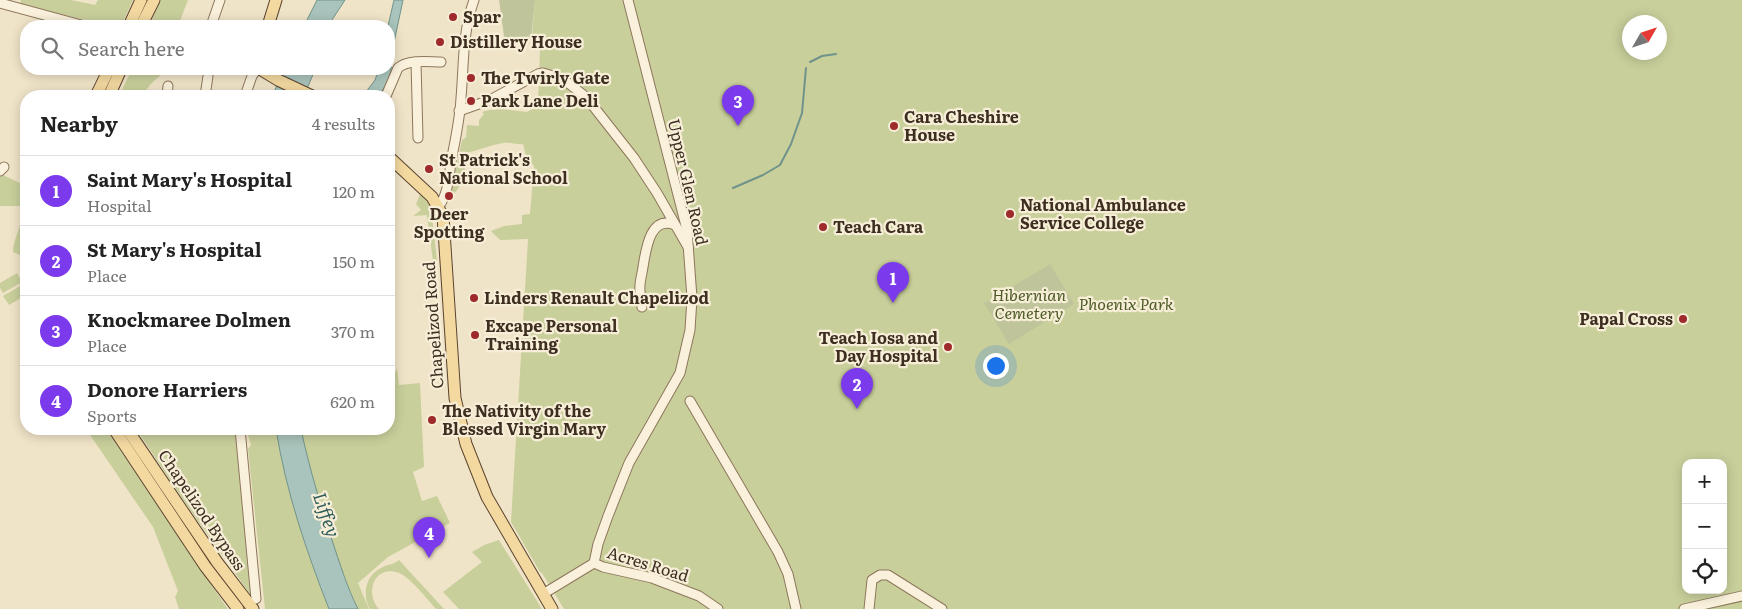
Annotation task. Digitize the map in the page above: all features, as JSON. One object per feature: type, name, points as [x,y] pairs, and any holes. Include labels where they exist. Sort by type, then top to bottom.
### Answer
[{"type":"main road","points":[[132,20],[141,0]]},
{"type":"main road","points":[[144,20],[154,0]]},
{"type":"main road","points":[[270,20],[276,0]]},
{"type":"main road","points":[[99,90],[106,75]]},
{"type":"main road","points":[[112,90],[118,75]]},
{"type":"main road","points":[[269,75],[299,90]]},
{"type":"main road","points":[[395,163],[432,197],[439,206]]},
{"type":"main road","name":"Chapelizod Road","points":[[439,206],[443,216],[453,385],[462,432],[475,471],[487,497],[552,609]]},
{"type":"main road","name":"Chapelizod Bypass","points":[[118,435],[205,566],[245,605]]},
{"type":"main road","name":"Chapelizod Bypass","points":[[131,435],[245,605]]},
{"type":"street","points":[[213,20],[220,0]]},
{"type":"street","points":[[439,206],[446,194],[461,99],[462,59],[466,28],[474,0]]},
{"type":"street","name":"Upper Glen Road","points":[[594,563],[601,535],[629,463],[680,373],[690,330],[692,298],[687,230],[628,0]]},
{"type":"street","points":[[0,3],[64,20]]},
{"type":"street","points":[[389,90],[398,68],[401,66],[416,62],[441,62]]},
{"type":"street","points":[[416,62],[418,138]]},
{"type":"street","points":[[459,111],[490,100],[535,74],[543,73],[563,79],[586,97],[634,158],[689,248]]},
{"type":"street","points":[[247,90],[253,75]]},
{"type":"street","points":[[206,90],[208,76]]},
{"type":"street","points":[[168,86],[168,90]]},
{"type":"street","points":[[642,307],[640,289],[646,250],[652,232],[660,224],[668,222],[675,226]]},
{"type":"street","points":[[690,401],[778,552],[788,574],[796,609]]},
{"type":"street","points":[[240,435],[245,605]]},
{"type":"street","points":[[542,594],[594,563]]},
{"type":"street","name":"Acres Road","points":[[594,563],[603,567],[652,578],[700,596],[718,609]]},
{"type":"street","points":[[869,609],[872,580],[880,575],[888,575],[942,609]]},
{"type":"street","points":[[1684,609],[1742,596]]},
{"type":"green space","points":[[21,0],[71,0],[95,5],[98,0],[133,0],[124,20],[85,20],[20,4]]},
{"type":"green space","points":[[161,0],[188,0],[180,20],[152,20]]},
{"type":"green space","points":[[499,0],[535,0],[531,39],[505,43]]},
{"type":"green space","name":"Phoenix Park","points":[[535,0],[1742,0],[1742,609],[564,609],[511,522],[528,239],[500,240],[491,231],[504,226],[522,224],[522,215],[530,214],[534,166],[526,156],[523,144],[503,143],[467,153],[465,171],[461,183],[459,188],[450,197],[462,140],[466,137],[467,125],[479,126],[479,120],[484,114],[482,112],[489,110],[503,109],[527,112],[538,105],[540,50],[531,47]]},
{"type":"green space","points":[[129,75],[161,75],[146,90],[122,90]]},
{"type":"green space","points":[[3,175],[20,183],[20,206],[0,206],[0,176]]},
{"type":"green space","points":[[420,194],[428,202],[431,209],[437,260],[433,261],[427,215],[413,216],[421,210],[416,204]]},
{"type":"green space","points":[[20,224],[20,255],[13,252]]},
{"type":"green space","name":"Hibernian Cemetery","points":[[1050,264],[1074,304],[1009,344],[984,303],[991,302],[992,299]]},
{"type":"green space","points":[[17,273],[20,278],[20,283],[3,293],[0,283]]},
{"type":"green space","points":[[20,286],[20,299],[9,305],[3,296]]},
{"type":"green space","points":[[397,368],[399,385],[420,383],[424,467],[413,472],[422,501],[437,496],[450,523],[388,557],[358,583],[369,609],[358,609],[340,565],[325,520],[311,475],[302,435],[395,435],[395,372]]},
{"type":"green space","points":[[90,435],[110,435],[228,609],[179,609],[175,597],[178,591],[153,527]]},
{"type":"green space","points":[[140,435],[238,435],[252,592],[250,594],[190,510]]},
{"type":"green space","points":[[248,435],[277,435],[298,520],[329,609],[265,609],[248,449],[251,445]]},
{"type":"green space","points":[[499,540],[542,609],[459,609],[443,592],[482,562],[472,552],[484,545]]},
{"type":"green space","points":[[399,560],[444,609],[436,609],[409,579],[391,571],[384,572],[374,581],[372,595],[379,609],[370,609],[366,598],[368,581],[376,571]]},
{"type":"water","points":[[317,0],[345,0],[332,20],[307,20]]},
{"type":"water","points":[[394,0],[403,0],[395,38],[395,20],[389,20]]},
{"type":"water","points":[[282,75],[313,75],[306,90],[275,90]]},
{"type":"water","points":[[377,75],[390,75],[383,90],[368,90]]},
{"type":"water","points":[[277,435],[302,435],[328,526],[350,592],[358,609],[329,609],[312,565],[280,452]]},
{"type":"waterway","points":[[810,62],[822,56],[836,54]]},
{"type":"waterway","points":[[733,188],[763,175],[780,165],[791,144],[802,113],[806,68]]},
{"type":"place","name":"Spar","points":[[453,17]]},
{"type":"place","name":"Distillery House","points":[[440,42]]},
{"type":"place","name":"The Twirly Gate","points":[[471,78]]},
{"type":"place","name":"Park Lane Deli","points":[[471,101]]},
{"type":"place","name":"Knockmaree Dolmen","points":[[738,126]]},
{"type":"place","name":"Cara Cheshire House","points":[[894,126]]},
{"type":"place","name":"St Patrick's National School","points":[[429,169]]},
{"type":"place","name":"Deer Spotting","points":[[449,196]]},
{"type":"place","name":"National Ambulance Service College","points":[[1010,214]]},
{"type":"place","name":"Teach Cara","points":[[823,227]]},
{"type":"place","name":"Linders Renault Chapelizod","points":[[474,298]]},
{"type":"place","name":"Saint Mary's Hospital","points":[[893,303]]},
{"type":"place","name":"Papal Cross","points":[[1683,319]]},
{"type":"place","name":"Excape Personal Training","points":[[475,335]]},
{"type":"place","name":"Teach Iosa and Day Hospital","points":[[948,347]]},
{"type":"place","name":"St Mary's Hospital","points":[[857,409]]},
{"type":"place","name":"The Nativity of the Blessed Virgin Mary","points":[[432,420]]},
{"type":"place","name":"Donore Harriers","points":[[429,558]]},
{"type":"water label","name":"Liffey","points":[[326,515]]}]
